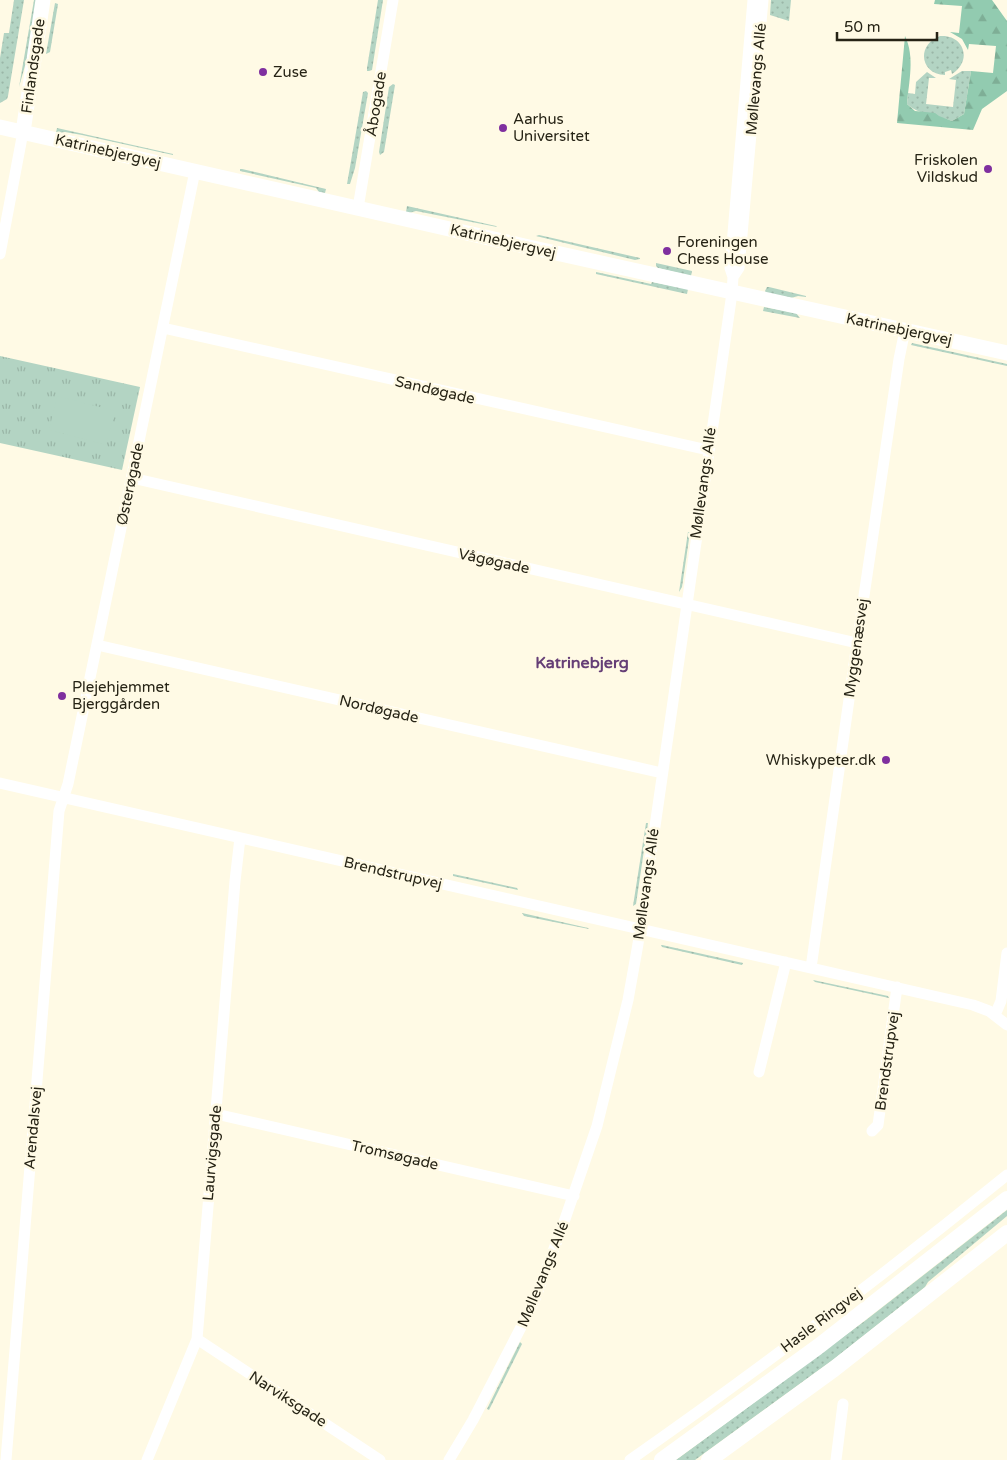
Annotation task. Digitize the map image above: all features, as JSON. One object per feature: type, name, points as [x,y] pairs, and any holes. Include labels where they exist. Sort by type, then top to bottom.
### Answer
[{"type":"main road","name":"Hasle Ringvej","points":[[662,1460],[819,1346],[1007,1199]]},
{"type":"main road","points":[[709,1460],[863,1346],[1007,1233]]},
{"type":"street","name":"Finlandsgade","points":[[24,132],[43,0]]},
{"type":"street","name":"Åbogade","points":[[358,208],[393,0]]},
{"type":"street","name":"Møllevangs Allé","points":[[449,1460],[473,1420],[533,1304],[598,1126],[628,1000],[732,293],[733,277],[730,268],[753,0]]},
{"type":"street","name":"Møllevangs Allé","points":[[733,277],[739,268],[763,0]]},
{"type":"street","name":"Katrinebjergvej","points":[[0,127],[732,293],[1007,353]]},
{"type":"street","points":[[0,254],[24,132]]},
{"type":"street","name":"Østerøgade","points":[[64,797],[195,171]]},
{"type":"street","name":"Sandøgade","points":[[163,328],[708,450]]},
{"type":"street","name":"Myggenæsvej","points":[[811,968],[856,643],[905,330]]},
{"type":"street","name":"Vågøgade","points":[[132,478],[365,533],[686,603],[856,643]]},
{"type":"street","name":"Nordøgade","points":[[97,645],[662,772]]},
{"type":"street","name":"Brendstrupvej","points":[[0,783],[973,1005],[995,1015],[1007,1025]]},
{"type":"street","name":"Arendalsvej","points":[[6,1460],[58,811],[64,797]]},
{"type":"street","name":"Laurvigsgade","points":[[147,1460],[197,1339],[240,838]]},
{"type":"street","points":[[995,1015],[1001,1001],[1007,954]]},
{"type":"street","points":[[759,1072],[786,962]]},
{"type":"street","name":"Brendstrupvej","points":[[872,1131],[878,1125],[897,987]]},
{"type":"street","name":"Tromsøgade","points":[[216,1114],[574,1196]]},
{"type":"street","name":"Hasle Ringvej","points":[[630,1460],[726,1391],[873,1280],[1007,1175]]},
{"type":"street","name":"Narviksgade","points":[[197,1339],[380,1460]]},
{"type":"street","points":[[836,1460],[843,1404]]},
{"type":"green space","points":[[14,0],[24,0],[8,96],[7,99],[0,103],[0,58],[4,33],[9,33]]},
{"type":"green space","points":[[34,0],[37,0],[28,55],[19,87]]},
{"type":"green space","points":[[378,0],[383,0],[372,70],[367,71],[367,68]]},
{"type":"green space","points":[[771,0],[791,0],[789,21],[770,15]]},
{"type":"green space","points":[[935,0],[992,0],[1007,21],[1007,91],[982,109],[973,130],[897,123],[905,36],[911,61],[907,104],[915,111],[935,113],[952,121],[964,114],[971,71],[993,73],[996,46],[969,44],[968,50],[962,39],[950,32],[959,33],[962,6],[934,4]]},
{"type":"green space","points":[[55,3],[58,4],[50,52],[46,54]]},
{"type":"green space","points":[[940,36],[955,39],[963,49],[964,56],[962,62],[952,74],[951,70],[945,72],[945,75],[930,70],[924,59],[924,52],[927,46],[932,40]]},
{"type":"green space","points":[[962,71],[971,71],[964,114],[952,121],[922,113],[907,104],[908,93],[915,94],[916,82],[927,72],[936,78],[929,78],[926,104],[953,107],[956,80],[949,79]]},
{"type":"green space","points":[[393,84],[395,85],[384,152],[380,155],[389,87]]},
{"type":"green space","points":[[366,91],[368,93],[355,168],[350,184],[347,184],[363,92]]},
{"type":"green space","points":[[57,128],[173,155],[82,135],[65,132],[56,133]]},
{"type":"green space","points":[[240,169],[326,189],[325,193],[319,192],[316,188],[240,171]]},
{"type":"green space","points":[[407,206],[497,227],[416,211],[409,213],[406,212]]},
{"type":"green space","points":[[539,235],[640,259],[635,260],[536,236]]},
{"type":"green space","points":[[656,263],[692,271],[691,276],[658,268]]},
{"type":"green space","points":[[596,272],[651,284],[652,282],[688,289],[687,294],[596,274]]},
{"type":"green space","points":[[767,287],[806,297],[798,296],[791,298],[766,293]]},
{"type":"green space","points":[[764,307],[796,313],[800,318],[763,311]]},
{"type":"green space","points":[[912,343],[1007,364],[1007,366],[911,345]]},
{"type":"green space","points":[[0,356],[140,387],[122,470],[0,443]]},
{"type":"green space","points":[[57,396],[115,411],[106,445],[49,430]]},
{"type":"green space","points":[[688,532],[690,532],[682,587],[679,592]]},
{"type":"green space","points":[[646,823],[648,823],[636,904],[633,906]]},
{"type":"green space","points":[[453,874],[517,888],[518,890],[453,876]]},
{"type":"green space","points":[[522,913],[588,928],[589,929],[524,916]]},
{"type":"green space","points":[[661,945],[743,963],[742,965],[662,947]]},
{"type":"green space","points":[[813,980],[888,996],[889,998],[815,982]]},
{"type":"green space","points":[[1007,1210],[1007,1216],[928,1282],[925,1287],[834,1359],[695,1460],[676,1460],[866,1320]]},
{"type":"green space","points":[[520,1342],[522,1344],[489,1410],[487,1409]]},
{"type":"place","name":"Zuse","points":[[263,72]]},
{"type":"place","name":"Aarhus Universitet","points":[[503,128]]},
{"type":"place","name":"Friskolen Vildskud","points":[[988,169]]},
{"type":"place","name":"Foreningen Chess House","points":[[667,251]]},
{"type":"place","name":"Plejehjemmet Bjerggården","points":[[62,696]]},
{"type":"place","name":"Whiskypeter.dk","points":[[886,760]]},
{"type":"district","name":"Katrinebjerg","points":[[582,663]]}]
